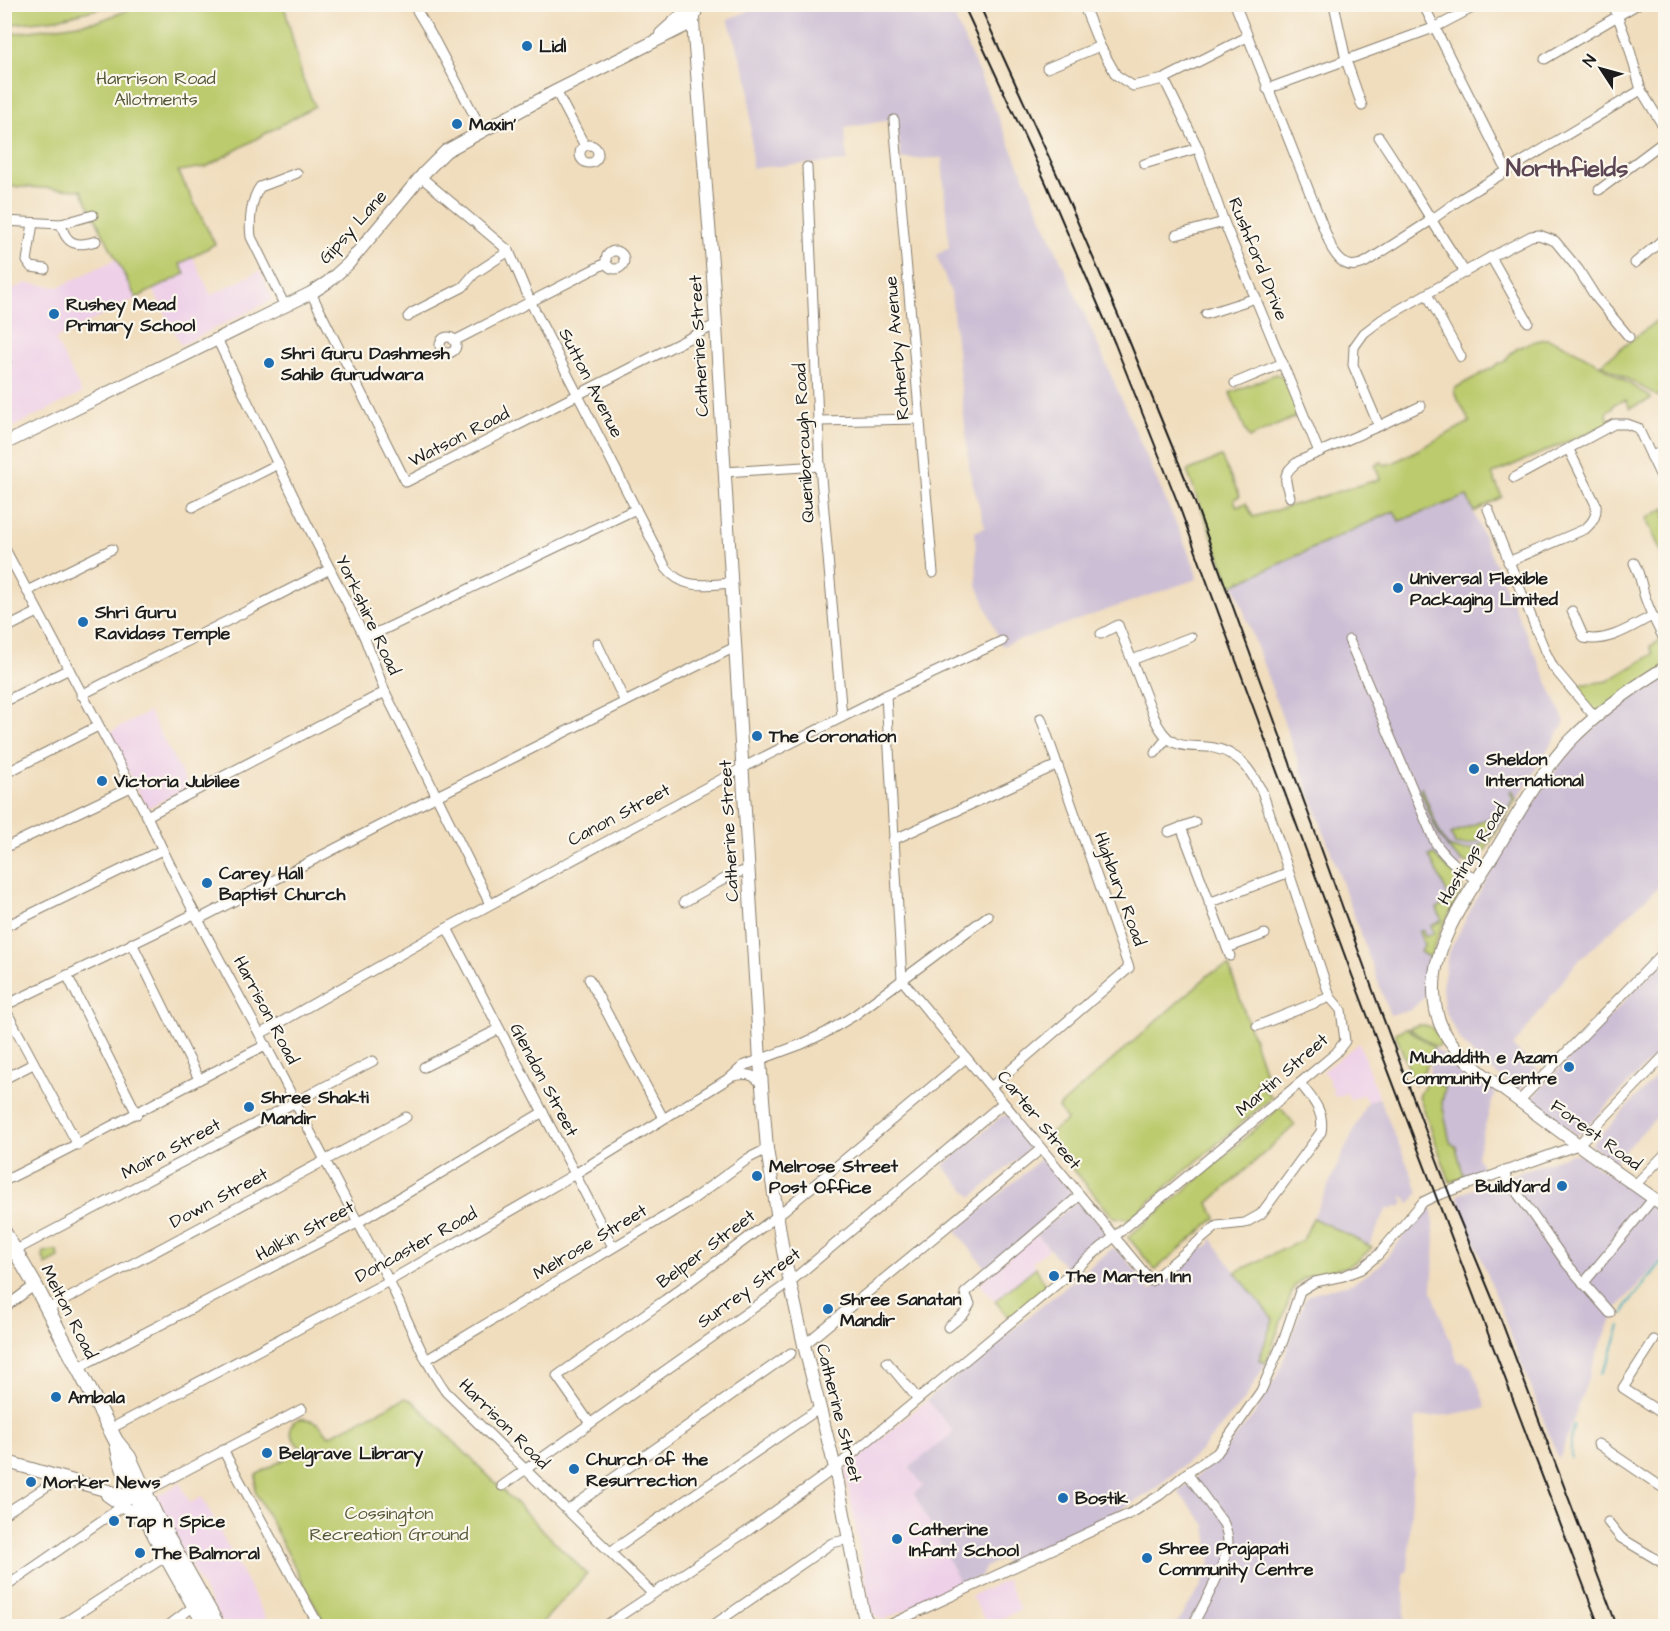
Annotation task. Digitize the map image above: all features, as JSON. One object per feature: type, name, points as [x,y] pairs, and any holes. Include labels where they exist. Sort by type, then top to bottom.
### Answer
[{"type":"main road","name":"Melton Road","points":[[4,1232],[48,1309],[113,1435],[129,1457],[141,1494]]},
{"type":"main road","points":[[141,1494],[148,1523],[165,1557],[206,1626]]},
{"type":"main road","points":[[141,1494],[156,1516],[218,1626]]},
{"type":"street","points":[[412,4],[435,41],[482,130]]},
{"type":"street","points":[[687,4],[693,22]]},
{"type":"street","name":"Gipsy Lane","points":[[648,44],[681,16],[687,4]]},
{"type":"street","points":[[693,22],[697,4]]},
{"type":"street","points":[[1083,4],[1100,46],[1116,75],[1133,86],[1164,79],[1247,37]]},
{"type":"street","points":[[1235,4],[1336,255],[1349,266],[1357,266],[1430,221],[1462,198],[1641,90]]},
{"type":"street","points":[[1334,4],[1346,60],[1362,106]]},
{"type":"street","points":[[1423,4],[1507,171]]},
{"type":"street","points":[[1267,88],[1436,27],[1480,4]]},
{"type":"street","points":[[1613,4],[1619,15],[1641,90],[1665,131]]},
{"type":"street","points":[[1545,59],[1638,4]]},
{"type":"street","name":"Gipsy Lane","points":[[4,444],[285,306],[328,282],[348,264],[421,177],[446,151],[556,91],[693,22]]},
{"type":"street","name":"Catherine Street","points":[[693,22],[713,276],[767,1149],[790,1282],[835,1468],[864,1616],[870,1626]]},
{"type":"street","points":[[668,36],[679,37],[688,42],[696,53]]},
{"type":"street","points":[[1047,68],[1100,46]]},
{"type":"street","name":"Rushford Drive","points":[[1164,79],[1197,148],[1224,222],[1319,452]]},
{"type":"street","points":[[556,91],[585,146]]},
{"type":"street","name":"Rotherby Avenue","points":[[894,120],[933,573]]},
{"type":"street","points":[[1378,136],[1400,168],[1430,221],[1465,272]]},
{"type":"street","points":[[1599,190],[1665,140]]},
{"type":"street","points":[[1144,164],[1197,148]]},
{"type":"street","name":"Queniborough Road","points":[[807,167],[820,466],[842,717]]},
{"type":"street","points":[[285,306],[251,237],[250,227],[255,198],[260,187],[297,172]]},
{"type":"street","name":"Sutton Avenue","points":[[421,177],[509,251],[531,303],[672,576],[688,585],[731,583]]},
{"type":"street","points":[[4,221],[61,224],[93,215]]},
{"type":"street","points":[[1176,235],[1224,222]]},
{"type":"street","points":[[33,223],[27,249],[27,261],[31,267],[45,269]]},
{"type":"street","points":[[61,224],[63,234],[72,242],[83,246],[96,241]]},
{"type":"street","points":[[1379,426],[1353,365],[1354,347],[1364,333],[1381,320],[1531,236],[1539,235],[1555,241],[1578,269],[1595,296],[1629,337]]},
{"type":"street","points":[[1635,263],[1665,237]]},
{"type":"street","points":[[408,317],[463,287],[474,274],[509,251]]},
{"type":"street","points":[[1491,257],[1528,322]]},
{"type":"street","points":[[454,341],[606,263]]},
{"type":"street","name":"Watson Road","points":[[311,292],[406,482],[715,325]]},
{"type":"street","points":[[1428,294],[1461,357]]},
{"type":"street","points":[[1206,314],[1256,298]]},
{"type":"street","name":"Yorkshire Road","points":[[218,339],[364,636],[385,692],[490,904]]},
{"type":"street","points":[[1235,383],[1283,363]]},
{"type":"street","points":[[1290,497],[1285,479],[1287,469],[1299,461],[1421,406]]},
{"type":"street","points":[[819,421],[919,419]]},
{"type":"street","points":[[1514,478],[1614,424],[1627,424],[1638,428],[1663,481]]},
{"type":"street","points":[[1508,562],[1585,529],[1597,513],[1596,506],[1569,450]]},
{"type":"street","points":[[1651,456],[1665,450]]},
{"type":"street","points":[[193,507],[278,464]]},
{"type":"street","points":[[725,472],[820,466]]},
{"type":"street","points":[[364,636],[383,630],[636,509]]},
{"type":"street","points":[[1488,509],[1553,667],[1595,717]]},
{"type":"street","points":[[27,591],[112,549]]},
{"type":"street","name":"Harrison Road","points":[[6,553],[147,816],[162,850],[296,1102],[388,1281],[432,1373],[446,1392],[653,1594]]},
{"type":"street","points":[[1634,563],[1642,578],[1643,592],[1652,616],[1665,643]]},
{"type":"street","points":[[81,695],[330,569]]},
{"type":"street","points":[[1572,611],[1584,638],[1596,640],[1615,635],[1652,616]]},
{"type":"street","points":[[4,629],[38,612]]},
{"type":"street","points":[[1101,634],[1118,625],[1159,729],[1167,738],[1155,753]]},
{"type":"street","points":[[1132,660],[1191,637]]},
{"type":"street","points":[[1349,640],[1436,842],[1443,854],[1477,880]]},
{"type":"street","name":"Canon Street","points":[[260,1034],[490,904],[744,767],[885,695],[1002,641]]},
{"type":"street","points":[[597,642],[625,702]]},
{"type":"street","points":[[78,1145],[4,1007],[132,943],[197,916],[735,647]]},
{"type":"street","name":"Hastings Road","points":[[1436,1011],[1435,977],[1438,958],[1455,917],[1543,773],[1595,717],[1619,697],[1665,667]]},
{"type":"street","points":[[4,702],[69,669]]},
{"type":"street","points":[[147,816],[385,692]]},
{"type":"street","points":[[885,695],[902,980]]},
{"type":"street","name":"Highbury Road","points":[[991,1087],[1129,968],[1041,718]]},
{"type":"street","points":[[4,774],[98,726]]},
{"type":"street","name":"Martin Street","points":[[604,1626],[746,1532],[835,1468],[1336,1053],[1345,1041],[1341,1010],[1330,997],[1287,873],[1262,790],[1247,766],[1231,753],[1205,746],[1188,747],[1167,738]]},
{"type":"street","points":[[893,840],[1057,765]]},
{"type":"street","points":[[4,848],[131,787]]},
{"type":"street","points":[[1169,832],[1195,822]]},
{"type":"street","points":[[1181,827],[1228,952],[1265,934]]},
{"type":"street","points":[[4,927],[162,850]]},
{"type":"street","points":[[684,902],[733,874],[749,870]]},
{"type":"street","points":[[1209,903],[1287,873]]},
{"type":"street","name":"Doncaster Road","points":[[113,1435],[575,1173],[730,1077],[743,1066],[825,1034],[855,1016],[988,916]]},
{"type":"street","name":"Glendon Street","points":[[447,928],[613,1247]]},
{"type":"street","points":[[132,943],[199,1079]]},
{"type":"street","points":[[1519,1101],[1665,950]]},
{"type":"street","points":[[67,975],[137,1114]]},
{"type":"street","points":[[589,978],[663,1118]]},
{"type":"street","name":"Carter Street","points":[[902,980],[1151,1281],[1217,1226],[1254,1220],[1267,1207],[1321,1132],[1322,1124],[1318,1107],[1300,1083]]},
{"type":"street","points":[[1257,1026],[1330,997]]},
{"type":"street","name":"Forest Road","points":[[1436,1011],[1448,1037],[1466,1059],[1519,1101],[1665,1208]]},
{"type":"street","points":[[424,1067],[499,1029]]},
{"type":"street","points":[[4,1181],[78,1145],[199,1079],[266,1046]]},
{"type":"street","points":[[887,1626],[1133,1512],[1217,1454],[1261,1392],[1283,1341],[1300,1291],[1315,1282],[1343,1276],[1361,1269],[1378,1255],[1423,1202],[1502,1171],[1578,1145],[1665,1054]]},
{"type":"street","name":"Belper Street","points":[[589,1422],[557,1376],[665,1300],[777,1216],[966,1058]]},
{"type":"street","name":"Moira Street","points":[[16,1250],[373,1061]]},
{"type":"street","points":[[4,1079],[33,1064]]},
{"type":"street","points":[[730,1077],[749,1074],[755,1076],[762,1085]]},
{"type":"street","name":"Surrey Street","points":[[502,1486],[589,1422],[790,1282],[1003,1103]]},
{"type":"street","name":"Halkin Street","points":[[77,1368],[357,1223],[543,1112]]},
{"type":"street","name":"Down Street","points":[[48,1309],[406,1117]]},
{"type":"street","name":"Melrose Street","points":[[426,1360],[689,1202],[749,1158],[767,1149]]},
{"type":"street","points":[[804,1346],[1041,1149]]},
{"type":"street","points":[[1635,1185],[1665,1153]]},
{"type":"street","points":[[1502,1171],[1551,1242],[1583,1284],[1610,1313]]},
{"type":"street","points":[[948,1327],[964,1314],[970,1304],[965,1293],[1080,1196]]},
{"type":"street","points":[[1583,1284],[1653,1199]]},
{"type":"street","points":[[4,1308],[34,1285]]},
{"type":"street","points":[[1654,1340],[1623,1388],[1665,1416]]},
{"type":"street","points":[[568,1510],[791,1353]]},
{"type":"street","points":[[887,1362],[918,1399]]},
{"type":"street","points":[[4,1461],[129,1497],[141,1494],[302,1408]]},
{"type":"street","points":[[610,1552],[820,1408]]},
{"type":"street","points":[[1598,1444],[1665,1490]]},
{"type":"street","points":[[223,1450],[319,1626]]},
{"type":"street","points":[[1187,1473],[1224,1524],[1228,1545],[1224,1560],[1192,1626]]},
{"type":"street","points":[[4,1514],[49,1485],[54,1475]]},
{"type":"street","points":[[91,1485],[148,1523]]},
{"type":"street","points":[[4,1588],[129,1509]]},
{"type":"street","points":[[1608,1522],[1621,1538],[1665,1565]]},
{"type":"street","points":[[712,1626],[832,1543],[849,1539]]},
{"type":"street","points":[[59,1626],[165,1557]]},
{"type":"street","points":[[168,1626],[194,1606]]},
{"type":"shaded area","points":[[765,5],[949,5],[1195,567],[1197,579],[1002,646],[977,585],[975,532],[985,527],[970,474],[951,293],[936,255],[949,248],[942,158],[901,159],[896,119],[845,128],[847,161],[752,168],[749,84],[728,19]]},
{"type":"shaded area","name":"Rushey Mead Primary School","points":[[81,189],[215,244],[193,257],[211,295],[260,271],[272,300],[181,345],[153,290],[55,339],[82,393],[5,431],[5,293],[26,283],[59,287],[116,259]]},
{"type":"shaded area","points":[[1467,495],[1565,722],[1480,859],[1473,863],[1463,862],[1455,875],[1460,880],[1463,889],[1440,931],[1430,958],[1426,975],[1426,993],[1411,1010],[1390,1015],[1234,584],[1395,511],[1399,521]]},
{"type":"shaded area","points":[[1665,676],[1665,881],[1576,963],[1513,1047],[1539,1070],[1519,1091],[1477,1059],[1462,1042],[1452,1025],[1444,1007],[1442,988],[1448,954],[1483,886],[1557,768],[1577,744],[1615,710]]},
{"type":"shaded area","points":[[149,712],[189,787],[149,807],[146,806],[108,733]]},
{"type":"shaded area","points":[[1665,959],[1665,1045],[1578,1136],[1529,1100]]},
{"type":"shaded area","points":[[1359,1043],[1379,1098],[1367,1102],[1363,1094],[1350,1100],[1347,1093],[1336,1097],[1323,1071]]},
{"type":"shaded area","points":[[1433,1047],[1495,1091],[1477,1155],[1483,1170],[1464,1177],[1456,1147],[1450,1142],[1442,1103],[1445,1088],[1429,1078]]},
{"type":"shaded area","points":[[1665,1067],[1665,1108],[1614,1162],[1591,1145]]},
{"type":"shaded area","points":[[1379,1098],[1419,1192],[1409,1205],[1403,1196],[1401,1198],[1405,1201],[1399,1207],[1395,1206],[1393,1210],[1387,1208],[1369,1246],[1313,1218],[1367,1102]]},
{"type":"shaded area","points":[[1002,1116],[1009,1116],[1022,1130],[1030,1143],[1029,1149],[972,1197],[943,1166]]},
{"type":"shaded area","points":[[1571,1154],[1581,1155],[1665,1214],[1665,1256],[1617,1308],[1598,1351],[1559,1460],[1457,1195]]},
{"type":"shaded area","points":[[1042,1158],[1077,1197],[988,1271],[956,1231]]},
{"type":"shaded area","points":[[1079,1199],[1111,1235],[1069,1272],[1037,1234]]},
{"type":"shaded area","points":[[1432,1209],[1435,1240],[1432,1291],[1458,1362],[1463,1362],[1473,1368],[1486,1408],[1416,1418],[1408,1571],[1404,1573],[1405,1626],[1175,1626],[1201,1586],[1211,1562],[1206,1525],[1178,1492],[1216,1460],[1254,1415],[1278,1375],[1304,1301],[1316,1292],[1353,1283],[1368,1274],[1380,1265],[1425,1210]]},
{"type":"shaded area","points":[[1036,1234],[1049,1249],[1033,1261],[1036,1267],[995,1301],[979,1283]]},
{"type":"shaded area","points":[[1211,1238],[1273,1319],[1259,1359],[1266,1363],[1245,1399],[1200,1451],[1150,1493],[1084,1530],[1013,1564],[1000,1559],[986,1567],[981,1576],[961,1585],[914,1493],[923,1486],[910,1467],[954,1432],[927,1400],[1114,1247],[1141,1276],[1140,1280],[1151,1291],[1203,1247],[1211,1243]]},
{"type":"shaded area","name":"Catherine Infant School","points":[[927,1400],[955,1432],[910,1467],[923,1486],[914,1493],[961,1585],[883,1620],[874,1616],[871,1611],[845,1470]]},
{"type":"shaded area","points":[[180,1483],[190,1503],[202,1497],[270,1626],[224,1626],[181,1549],[157,1496]]},
{"type":"shaded area","points":[[1007,1580],[1020,1610],[990,1624],[971,1596]]},
{"type":"green space","points":[[4,5],[113,5],[57,19],[5,25]]},
{"type":"green space","name":"Harrison Road Allotments","points":[[142,5],[284,5],[303,80],[315,106],[206,167],[178,171],[215,244],[180,264],[185,274],[136,298],[81,190],[5,186],[4,35],[99,21]]},
{"type":"green space","points":[[1665,314],[1665,395],[1659,397],[1601,364]]},
{"type":"green space","points":[[1547,339],[1585,356],[1651,399],[1630,408],[1626,400],[1614,404],[1612,409],[1606,413],[1611,423],[1492,474],[1502,497],[1474,512],[1467,496],[1399,521],[1394,511],[1231,586],[1187,471],[1221,457],[1240,496],[1234,499],[1237,507],[1246,503],[1253,517],[1380,479],[1375,465],[1382,462],[1384,465],[1395,462],[1470,422],[1454,392],[1455,388],[1505,361],[1517,348]]},
{"type":"green space","points":[[1276,374],[1287,378],[1302,414],[1249,438],[1230,393]]},
{"type":"green space","points":[[1665,508],[1665,560],[1646,519]]},
{"type":"green space","points":[[1661,640],[1665,647],[1665,668],[1595,717],[1572,689],[1579,685],[1608,681],[1653,654],[1650,646]]},
{"type":"green space","points":[[1422,788],[1444,841],[1450,847],[1459,850],[1469,850],[1486,842],[1499,826],[1513,799],[1510,791],[1512,790],[1516,799],[1480,859],[1473,863],[1465,863],[1442,840],[1428,810],[1420,789]]},
{"type":"green space","points":[[1495,816],[1480,839],[1470,844],[1455,844],[1451,834]]},
{"type":"green space","points":[[1433,854],[1460,880],[1463,889],[1440,931],[1430,958],[1420,952],[1424,945],[1419,932],[1423,930],[1425,936],[1434,933],[1431,926],[1442,921],[1437,908],[1451,901],[1429,856]]},
{"type":"green space","points":[[1229,966],[1265,1073],[1255,1082],[1272,1097],[1129,1219],[1113,1217],[1046,1136],[1067,1120],[1058,1108],[1211,973]]},
{"type":"green space","points":[[1418,1025],[1430,1027],[1435,1031],[1442,1040],[1439,1046],[1434,1046],[1409,1028]]},
{"type":"green space","points":[[1406,1028],[1433,1047],[1431,1059],[1415,1085],[1395,1033]]},
{"type":"green space","points":[[1429,1078],[1445,1088],[1442,1103],[1450,1142],[1456,1147],[1464,1177],[1450,1182],[1419,1096]]},
{"type":"green space","points":[[1280,1107],[1295,1125],[1209,1203],[1216,1218],[1155,1270],[1128,1237]]},
{"type":"green space","points":[[1313,1218],[1372,1247],[1360,1259],[1349,1265],[1316,1273],[1298,1283],[1293,1289],[1266,1363],[1259,1360],[1273,1319],[1235,1272],[1303,1240]]},
{"type":"green space","points":[[57,1251],[59,1258],[46,1265],[44,1252]]},
{"type":"green space","points":[[1036,1267],[1047,1290],[1011,1320],[995,1301]]},
{"type":"green space","name":"Cossington Recreation Ground","points":[[405,1398],[413,1401],[587,1574],[539,1626],[326,1626],[255,1491],[256,1475],[302,1449],[292,1435],[292,1424],[295,1421],[307,1419],[317,1423],[329,1436]]},
{"type":"waterway","points":[[1624,1314],[1627,1305],[1666,1257]]},
{"type":"waterway","points":[[1600,1374],[1609,1359],[1620,1326]]},
{"type":"waterway","points":[[1571,1458],[1571,1436],[1574,1425]]},
{"type":"railway","points":[[963,4],[1046,183],[1115,344],[1179,506],[1352,975],[1599,1626]]},
{"type":"railway","points":[[979,4],[1128,338],[1194,500],[1379,1007],[1617,1626]]},
{"type":"place","name":"Lidl","points":[[527,46]]},
{"type":"place","name":"Maxin'","points":[[457,124]]},
{"type":"place","name":"Rushey Mead Primary School","points":[[54,314]]},
{"type":"place","name":"Shri Guru Dashmesh Sahib Gurudwara","points":[[269,363]]},
{"type":"place","name":"Universal Flexible Packaging Limited","points":[[1398,588]]},
{"type":"place","name":"Shri Guru Ravidass Temple","points":[[83,622]]},
{"type":"place","name":"The Coronation","points":[[757,736]]},
{"type":"place","name":"Sheldon International","points":[[1474,769]]},
{"type":"place","name":"Victoria Jubilee","points":[[102,781]]},
{"type":"place","name":"Carey Hall Baptist Church","points":[[207,883]]},
{"type":"place","name":"Muhaddith e Azam Community Centre","points":[[1569,1067]]},
{"type":"place","name":"Shree Shakti Mandir","points":[[249,1107]]},
{"type":"place","name":"Melrose Street Post Office","points":[[757,1176]]},
{"type":"place","name":"BuildYard","points":[[1562,1186]]},
{"type":"place","name":"The Marten Inn","points":[[1054,1276]]},
{"type":"place","name":"Shree Sanatan Mandir","points":[[828,1309]]},
{"type":"place","name":"Ambala","points":[[56,1397]]},
{"type":"place","name":"Belgrave Library","points":[[267,1453]]},
{"type":"place","name":"Church of the Resurrection","points":[[574,1469]]},
{"type":"place","name":"Morker News","points":[[31,1482]]},
{"type":"place","name":"Bostik","points":[[1063,1498]]},
{"type":"place","name":"Tap n Spice","points":[[114,1521]]},
{"type":"place","name":"Catherine Infant School","points":[[897,1539]]},
{"type":"place","name":"The Balmoral","points":[[140,1553]]},
{"type":"place","name":"Shree Prajapati Community Centre","points":[[1147,1558]]},
{"type":"district","name":"Northfields","points":[[1567,169]]}]
